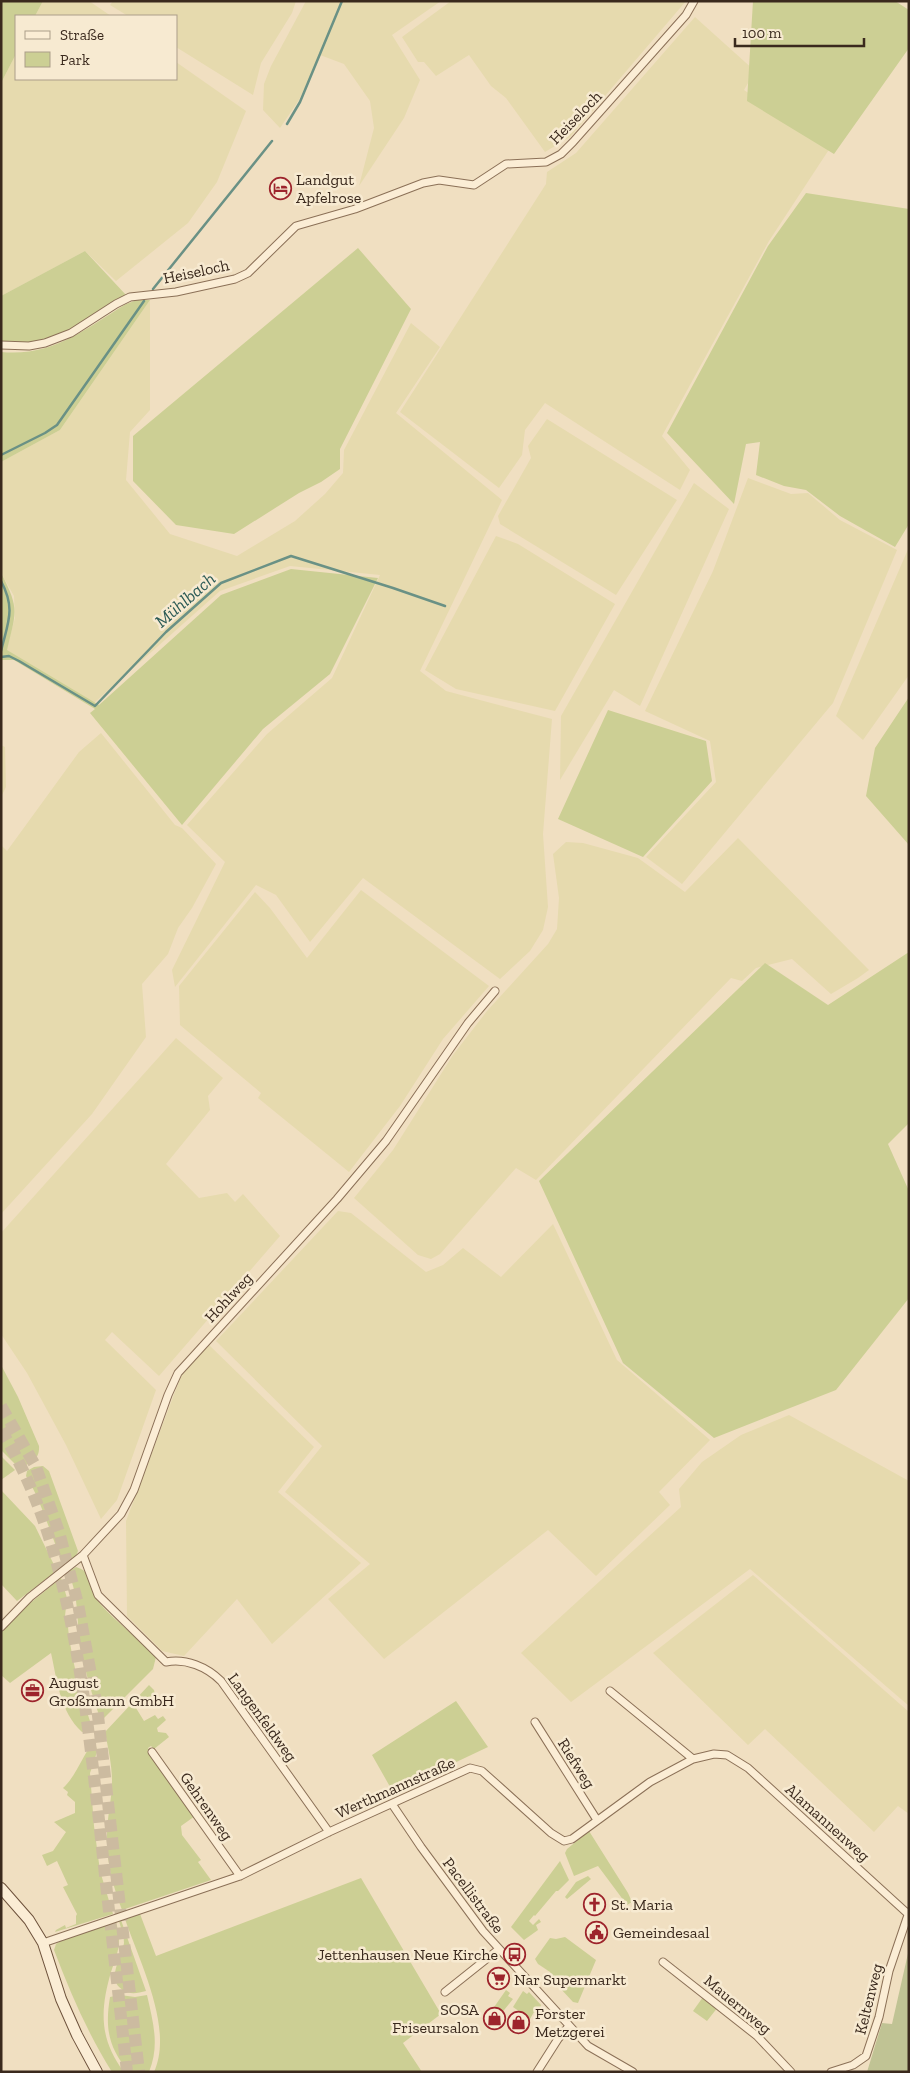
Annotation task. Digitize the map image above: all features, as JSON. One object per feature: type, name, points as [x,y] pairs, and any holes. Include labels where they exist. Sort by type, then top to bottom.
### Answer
[{"type":"street","name":"Heiseloch","points":[[1,345],[29,346],[45,343],[71,333],[130,297],[176,292],[235,279],[248,273],[296,226],[355,209],[423,183],[439,180],[474,185],[506,164],[546,162],[561,154],[573,142],[686,15],[694,1]]},
{"type":"street","name":"Hohlweg","points":[[1,1627],[30,1597],[83,1555],[120,1514],[134,1490],[178,1373],[386,1141],[468,1023],[494,991]]},
{"type":"street","name":"Langenfeldweg","points":[[83,1555],[98,1595],[166,1662],[173,1660],[186,1662],[210,1670],[221,1681],[328,1832]]},
{"type":"street","points":[[610,1691],[693,1759]]},
{"type":"street","name":"Riefweg","points":[[535,1722],[597,1820]]},
{"type":"street","name":"Gehrenweg","points":[[152,1752],[240,1876]]},
{"type":"street","name":"Werthmannstraße","points":[[43,1943],[240,1876],[328,1832],[470,1768],[482,1772],[564,1841],[572,1839],[650,1782],[693,1759],[714,1754],[727,1755]]},
{"type":"street","name":"Alamannenweg","points":[[727,1755],[748,1768],[908,1912]]},
{"type":"street","name":"Pacellistraße","points":[[392,1804],[420,1847],[482,1932],[588,2046],[632,2072]]},
{"type":"street","points":[[1,1888],[29,1920],[43,1943],[61,1999],[77,2035],[97,2072]]},
{"type":"street","name":"Keltenweg","points":[[830,2072],[855,2068],[866,2056],[872,2042],[889,1971],[908,1912]]},
{"type":"street","points":[[445,1992],[499,1950]]},
{"type":"street","name":"Mauernweg","points":[[663,1962],[752,2032],[791,2072]]},
{"type":"street","points":[[537,2072],[558,2039],[569,2026]]},
{"type":"shaded area","points":[[43,1],[89,1],[110,15],[36,15]]},
{"type":"shaded area","points":[[113,1],[296,1],[292,13],[261,63],[253,95],[178,48],[178,15],[126,15],[110,5]]},
{"type":"shaded area","points":[[306,1],[441,1],[392,35],[420,80],[404,118],[359,186],[374,128],[370,101],[344,64],[320,55],[299,100],[280,128],[263,110],[264,84],[271,66]]},
{"type":"shaded area","points":[[451,1],[686,1],[570,137],[545,152],[506,98],[491,86],[469,55],[436,76],[424,62],[418,62],[402,37]]},
{"type":"shaded area","points":[[695,17],[755,71],[744,90],[830,148],[769,241],[662,436],[690,470],[680,490],[545,403],[525,430],[522,455],[499,488],[400,412],[546,184],[547,172],[576,153]]},
{"type":"shaded area","points":[[15,56],[15,80],[178,80],[178,63],[246,111],[217,182],[188,223],[116,281],[85,251],[1,296],[1,83]]},
{"type":"shaded area","points":[[150,300],[150,410],[130,432],[126,480],[170,534],[237,556],[295,521],[325,494],[343,473],[344,450],[411,323],[440,347],[396,413],[502,500],[420,671],[446,691],[552,719],[543,834],[548,907],[543,930],[530,951],[500,979],[363,878],[310,942],[276,895],[256,885],[175,987],[172,970],[225,862],[187,825],[267,734],[332,678],[380,575],[290,566],[220,591],[94,703],[6,650],[15,618],[14,596],[1,573],[1,462],[60,430]]},
{"type":"shaded area","points":[[547,419],[677,500],[616,595],[500,524],[498,516],[531,458],[528,446]]},
{"type":"shaded area","points":[[748,478],[791,494],[808,493],[840,520],[897,550],[833,703],[682,884],[646,857],[716,782],[710,741],[645,711],[713,571]]},
{"type":"shaded area","points":[[694,483],[729,509],[640,706],[614,690],[560,780],[561,716]]},
{"type":"shaded area","points":[[496,536],[518,544],[615,604],[555,711],[456,689],[425,670]]},
{"type":"shaded area","points":[[909,547],[909,675],[863,740],[836,716]]},
{"type":"shaded area","points":[[101,733],[175,825],[182,828],[216,864],[192,908],[178,928],[168,954],[142,984],[146,1037],[92,1114],[1,1214],[1,845],[7,851],[79,752]]},
{"type":"shaded area","points":[[1,745],[5,747],[6,787],[1,797]]},
{"type":"shaded area","points":[[738,838],[869,970],[831,994],[792,959],[756,968],[742,981],[731,978],[536,1180],[516,1168],[440,1254],[431,1259],[418,1255],[354,1198],[393,1150],[453,1055],[487,1011],[548,944],[557,929],[559,898],[553,854],[566,842],[583,843],[638,858],[685,892]]},
{"type":"shaded area","points":[[361,890],[489,986],[443,1039],[400,1106],[349,1172],[258,1098],[261,1093],[180,1025],[179,986],[255,892],[270,908],[307,958]]},
{"type":"shaded area","points":[[176,1038],[223,1078],[208,1096],[210,1110],[166,1164],[199,1198],[227,1193],[235,1202],[243,1194],[280,1236],[159,1376],[112,1332],[105,1340],[156,1390],[117,1500],[101,1519],[66,1445],[27,1373],[1,1334],[1,1233]]},
{"type":"shaded area","points":[[338,1211],[351,1213],[426,1272],[443,1265],[463,1248],[501,1277],[553,1224],[617,1360],[710,1440],[659,1492],[670,1505],[596,1576],[548,1530],[384,1659],[328,1599],[370,1564],[285,1492],[322,1446],[216,1341]]},
{"type":"shaded area","points":[[208,1344],[314,1447],[278,1492],[361,1563],[272,1644],[237,1599],[184,1656],[162,1651],[127,1616],[126,1521],[181,1376]]},
{"type":"shaded area","points":[[789,1415],[909,1481],[909,1706],[750,1569],[571,1702],[521,1653],[681,1507],[679,1489],[702,1462],[741,1435]]},
{"type":"shaded area","points":[[753,1575],[909,1712],[909,1814],[898,1806],[874,1832],[765,1729],[748,1745],[653,1653]]},
{"type":"green space","points":[[1,1],[43,1],[36,15],[15,15],[15,56],[1,83]]},
{"type":"green space","points":[[753,1],[895,1],[909,10],[909,48],[834,154],[747,101]]},
{"type":"green space","points":[[806,193],[909,209],[909,524],[895,547],[840,516],[806,490],[784,486],[756,475],[760,442],[746,444],[734,504],[667,433],[768,246]]},
{"type":"green space","points":[[358,248],[411,309],[340,449],[340,469],[234,534],[176,525],[133,481],[133,436]]},
{"type":"green space","points":[[85,251],[126,295],[64,334],[30,344],[1,345],[1,296]]},
{"type":"green space","points":[[137,300],[150,300],[60,430],[1,462],[1,352],[20,352],[53,346],[126,304]]},
{"type":"green space","points":[[291,569],[378,578],[330,674],[263,729],[182,825],[90,713],[95,709],[14,660],[1,660],[1,573],[14,603],[13,627],[7,650],[99,705],[221,595]]},
{"type":"green space","points":[[909,697],[909,845],[866,796],[875,748]]},
{"type":"green space","points":[[608,710],[706,741],[712,781],[643,857],[558,819]]},
{"type":"green space","points":[[909,952],[909,1123],[888,1144],[909,1191],[909,1298],[836,1390],[714,1438],[623,1363],[539,1181],[765,963],[828,1005]]},
{"type":"green space","points":[[1,1365],[18,1397],[39,1446],[36,1458],[19,1468],[1,1450]]},
{"type":"green space","points":[[1,1456],[15,1470],[1,1480]]},
{"type":"green space","points":[[43,1466],[49,1471],[78,1551],[76,1556],[64,1564],[37,1497],[26,1476],[27,1471],[34,1467]]},
{"type":"green space","points":[[1,1490],[35,1526],[57,1571],[17,1601],[1,1584]]},
{"type":"green space","points":[[76,1567],[88,1575],[96,1598],[101,1604],[153,1652],[156,1657],[153,1669],[101,1721],[79,1641],[76,1601],[68,1572]]},
{"type":"green space","points":[[61,1578],[67,1598],[65,1616],[67,1617],[73,1660],[93,1730],[82,1732],[69,1715],[60,1695],[51,1653],[10,1683],[1,1675],[1,1631],[18,1613]]},
{"type":"green space","points":[[149,1685],[154,1690],[155,1695],[136,1708],[144,1721],[155,1715],[158,1719],[163,1716],[166,1720],[157,1728],[158,1732],[166,1733],[169,1737],[154,1749],[151,1746],[148,1748],[195,1816],[181,1826],[182,1835],[201,1860],[198,1862],[211,1880],[122,1910],[113,1883],[107,1845],[112,1781],[111,1762],[105,1732]]},
{"type":"green space","points":[[456,1701],[488,1747],[393,1792],[372,1755]]},
{"type":"green space","points":[[95,1740],[97,1752],[90,1773],[94,1826],[100,1871],[113,1914],[55,1932],[65,1925],[66,1928],[76,1924],[77,1914],[63,1887],[68,1885],[57,1861],[47,1866],[42,1855],[53,1851],[66,1832],[54,1822],[75,1813],[75,1802],[67,1795],[68,1792],[63,1788]]},
{"type":"green space","points":[[589,1831],[628,1893],[632,1902],[627,1905],[598,1866],[574,1876],[565,1853],[567,1849]]},
{"type":"green space","points":[[560,1861],[569,1880],[556,1891],[529,1921],[533,1925],[539,1919],[541,1922],[536,1925],[538,1930],[524,1940],[511,1927]]},
{"type":"green space","points":[[588,1876],[591,1879],[567,1899],[565,1897],[576,1882]]},
{"type":"green space","points":[[361,1878],[441,2014],[403,2043],[422,2072],[154,2072],[159,2055],[160,2035],[157,2015],[146,1974],[125,1919],[140,1914],[156,1956]]},
{"type":"green space","points":[[121,1920],[146,1991],[128,1993],[115,1980],[116,1968],[124,1943],[119,1921]]},
{"type":"green space","points":[[116,1922],[119,1936],[118,1947],[107,1986],[104,2024],[110,2048],[124,2072],[112,2072],[103,2058],[80,2012],[54,1950],[56,1944],[61,1941]]},
{"type":"green space","points":[[565,1937],[596,1960],[578,2003],[573,2002],[560,1988],[550,1972],[538,1964],[535,1959],[550,1938]]},
{"type":"green space","points":[[909,1949],[909,2072],[867,2072],[882,2023],[892,2024]]},
{"type":"green space","points":[[506,1990],[510,1993],[508,1996],[513,1999],[500,2015],[492,2010]]},
{"type":"green space","points":[[523,1991],[527,1994],[529,1992],[541,2005],[537,2019],[534,2012],[530,2019],[513,2007]]},
{"type":"green space","points":[[120,1995],[135,1997],[147,1995],[155,2043],[149,2072],[129,2072],[112,2045],[108,2028],[110,1997]]},
{"type":"green space","points":[[703,1997],[718,2007],[707,2021],[693,2011]]},
{"type":"waterway","points":[[287,124],[300,102],[342,1]]},
{"type":"waterway","points":[[153,289],[272,141]]},
{"type":"waterway","points":[[1,455],[57,425],[144,301]]},
{"type":"waterway","name":"Mühlbach","points":[[1,657],[9,656],[19,661],[95,706],[166,632],[221,583],[291,556],[445,606]]},
{"type":"waterway","points":[[1,581],[6,591],[9,608],[8,623],[1,651]]},
{"type":"tunnel","points":[[1,1406],[36,1467],[59,1532],[78,1604],[97,1707],[139,2072]]},
{"type":"tunnel","points":[[1,1430],[24,1474],[43,1520],[58,1569],[70,1619],[87,1721],[127,2072]]},
{"type":"place","name":"Landgut Apfelrose","points":[[280,188]]},
{"type":"place","name":"August Großmann GmbH","points":[[33,1691]]},
{"type":"place","name":"St. Maria","points":[[595,1904]]},
{"type":"place","name":"Gemeindesaal","points":[[597,1932]]},
{"type":"place","name":"Jettenhausen Neue Kirche","points":[[514,1954]]},
{"type":"place","name":"Nar Supermarkt","points":[[498,1979]]},
{"type":"place","name":"SOSA Friseursalon","points":[[495,2018]]},
{"type":"place","name":"Forster Metzgerei","points":[[519,2022]]}]
